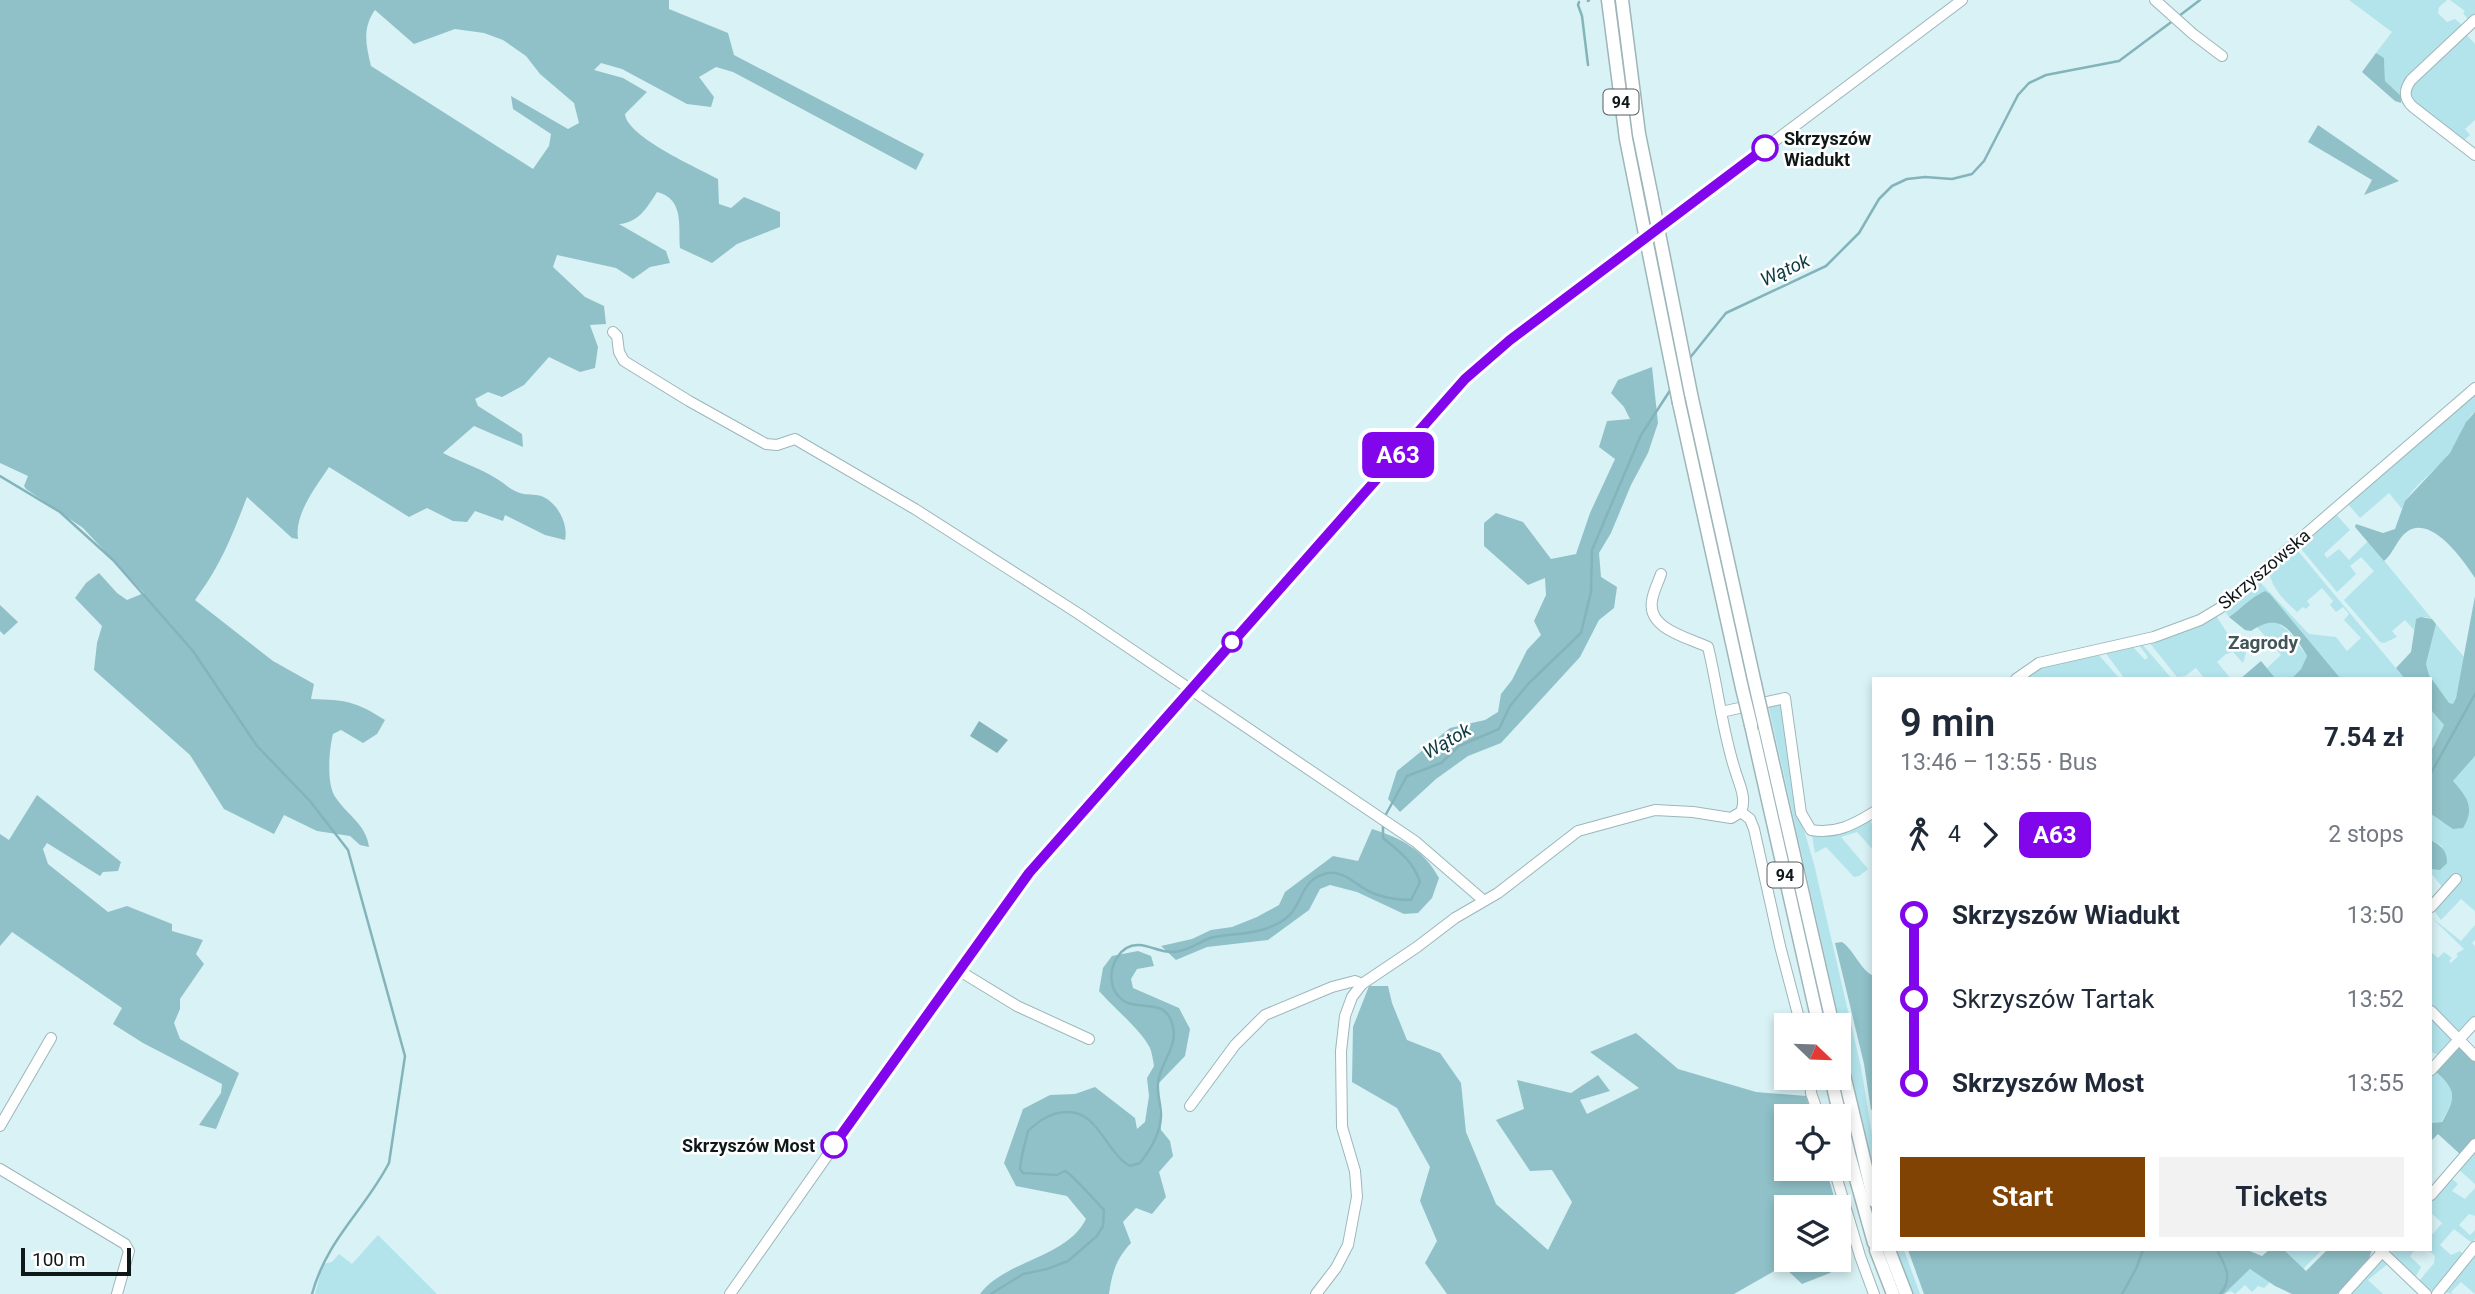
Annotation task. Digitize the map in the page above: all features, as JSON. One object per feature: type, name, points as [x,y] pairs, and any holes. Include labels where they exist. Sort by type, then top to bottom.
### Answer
[{"type":"main road","name":"94","points":[[1608,0],[1626,139],[1679,403],[1749,686],[1765,728],[1830,1013]]},
{"type":"main road","name":"94","points":[[1622,0],[1635,109],[1749,686],[1751,725],[1816,1013]]},
{"type":"main road","points":[[1834,1090],[1872,1236]]},
{"type":"main road","points":[[1848,1090],[1872,1192]]},
{"type":"main road","points":[[1876,1251],[1893,1294]]},
{"type":"main road","points":[[1889,1251],[1906,1294]]},
{"type":"street","points":[[730,1294],[1029,873],[1459,386],[1489,357],[1962,0]]},
{"type":"street","points":[[2155,0],[2222,56]]},
{"type":"street","points":[[2475,20],[2412,80],[2405,92],[2413,107],[2475,155]]},
{"type":"street","points":[[613,332],[617,336],[619,352],[624,361],[646,375],[766,444],[795,439],[995,559],[1416,842],[1483,900]]},
{"type":"street","name":"Skrzyszowska","points":[[2019,677],[2039,663],[2154,637],[2200,620],[2220,608],[2475,388]]},
{"type":"street","points":[[1661,574],[1651,603],[1655,618],[1663,627],[1708,647],[1723,733],[1743,797],[1741,813]]},
{"type":"street","points":[[1721,712],[1785,698],[1801,813],[1811,830],[1826,832],[1847,828],[1872,813]]},
{"type":"street","points":[[1315,1294],[1336,1268],[1348,1245],[1357,1197],[1355,1171],[1342,1127],[1341,1051],[1345,1016],[1352,997],[1362,985],[1498,892],[1578,831],[1654,810],[1731,818],[1741,813]]},
{"type":"street","points":[[1741,813],[1750,819],[1754,829],[1797,1013]]},
{"type":"street","points":[[2432,906],[2456,879]]},
{"type":"street","points":[[958,970],[1017,1006],[1089,1039]]},
{"type":"street","points":[[1190,1106],[1235,1045],[1265,1015],[1332,986],[1354,981],[1362,985]]},
{"type":"street","points":[[2432,1012],[2475,1056]]},
{"type":"street","points":[[2432,1069],[2475,1022]]},
{"type":"street","points":[[0,1126],[51,1038]]},
{"type":"street","points":[[2432,1194],[2475,1144]]},
{"type":"street","points":[[0,1169],[125,1244],[129,1251],[117,1294]]},
{"type":"street","points":[[1837,1181],[1874,1294]]},
{"type":"street","points":[[2437,1294],[2475,1247]]},
{"type":"street","points":[[2344,1294],[2381,1251]]},
{"type":"street","points":[[2383,1251],[2426,1294]]},
{"type":"shaded area","points":[[0,0],[669,0],[669,9],[728,33],[734,55],[924,154],[916,170],[733,72],[716,67],[699,77],[714,97],[711,107],[687,104],[622,69],[601,63],[594,70],[623,78],[647,92],[625,114],[638,132],[665,151],[718,179],[719,204],[731,208],[744,197],[780,212],[780,227],[737,244],[712,263],[680,248],[676,207],[666,196],[657,192],[637,218],[619,224],[666,251],[670,263],[650,267],[633,279],[616,268],[557,255],[553,267],[585,297],[604,306],[606,324],[590,325],[598,347],[595,368],[580,372],[549,357],[524,385],[502,397],[488,392],[475,399],[478,406],[522,434],[523,447],[474,426],[443,453],[490,475],[515,491],[549,500],[563,519],[565,540],[545,535],[505,515],[503,521],[475,511],[467,522],[453,521],[427,508],[409,517],[329,467],[312,492],[299,520],[298,539],[292,538],[247,497],[219,562],[195,600],[273,661],[314,684],[311,699],[350,703],[385,720],[377,734],[363,743],[341,730],[333,734],[330,749],[329,767],[333,792],[364,832],[369,847],[360,845],[350,836],[317,831],[284,815],[274,834],[224,809],[190,755],[94,670],[102,626],[75,598],[86,583],[99,573],[127,600],[144,593],[83,528],[26,489],[24,486],[28,476],[0,463]],"holes":[[[375,10],[414,44],[455,29],[484,33],[503,40],[526,56],[540,74],[574,103],[579,123],[568,129],[511,96],[513,109],[551,134],[549,146],[533,169],[371,66],[367,30]]]},
{"type":"shaded area","points":[[2349,0],[2447,0],[2439,7],[2438,13],[2447,22],[2455,19],[2463,26],[2402,88],[2401,96],[2385,81],[2384,59],[2376,53],[2392,32]]},
{"type":"shaded area","points":[[2450,0],[2475,0],[2475,15],[2469,21],[2463,13],[2465,11]]},
{"type":"shaded area","points":[[2465,33],[2475,44],[2475,120],[2465,129],[2470,135],[2463,141],[2411,100],[2408,89]]},
{"type":"shaded area","points":[[2376,53],[2384,58],[2385,81],[2401,96],[2401,103],[2395,101],[2362,72]]},
{"type":"shaded area","points":[[2318,125],[2399,181],[2364,195],[2372,180],[2308,142]]},
{"type":"shaded area","points":[[1652,367],[1658,423],[1648,453],[1599,553],[1601,577],[1617,587],[1614,608],[1599,620],[1580,657],[1501,743],[1468,756],[1436,779],[1400,812],[1388,799],[1397,771],[1450,728],[1485,720],[1498,712],[1501,694],[1512,680],[1527,650],[1541,635],[1534,621],[1546,595],[1545,578],[1528,585],[1484,546],[1484,523],[1496,513],[1523,522],[1551,559],[1576,554],[1590,513],[1615,459],[1599,447],[1607,421],[1630,419],[1624,407],[1611,393],[1618,380]]},
{"type":"shaded area","points":[[2475,392],[2475,412],[2465,424],[2452,450],[2412,492],[2402,509],[2389,493],[2360,518],[2347,503]]},
{"type":"shaded area","points":[[2475,412],[2475,578],[2446,542],[2427,529],[2408,531],[2384,561],[2355,527],[2356,524],[2383,533],[2395,529],[2405,501],[2450,453],[2466,422]]},
{"type":"shaded area","points":[[2335,513],[2350,530],[2324,554],[2327,558],[2339,549],[2349,560],[2368,541],[2432,619],[2416,619],[2414,630],[2405,620],[2392,631],[2397,637],[2380,642],[2344,600],[2374,571],[2361,557],[2350,566],[2356,574],[2337,592],[2302,550],[2301,542]]},
{"type":"shaded area","points":[[2294,548],[2298,551],[2403,677],[2339,677],[2270,594],[2260,593],[2229,617],[2224,610],[2258,580],[2309,634],[2336,637],[2347,651],[2361,638],[2344,620],[2349,614],[2343,607],[2336,612],[2330,605],[2333,601],[2322,588],[2307,601],[2310,605],[2306,609],[2303,607],[2297,612],[2279,593],[2269,570]]},
{"type":"shaded area","points":[[2265,591],[2270,594],[2339,677],[2293,677],[2301,669],[2307,656],[2290,631],[2277,623],[2261,625],[2251,631],[2245,630],[2229,617]]},
{"type":"shaded area","points":[[2475,596],[2475,756],[2453,781],[2466,798],[2469,815],[2463,828],[2453,829],[2432,815],[2432,749],[2444,725],[2432,711],[2432,679],[2449,703],[2453,704]]},
{"type":"shaded area","points":[[0,605],[18,622],[4,635],[0,631]]},
{"type":"shaded area","points":[[2215,614],[2231,639],[2246,653],[2243,663],[2233,652],[2217,662],[2229,677],[2203,677],[2196,668],[2185,676],[2177,677],[2149,642]]},
{"type":"shaded area","points":[[2421,617],[2432,619],[2436,624],[2426,664],[2430,677],[2403,677],[2396,668],[2411,652],[2416,619]]},
{"type":"shaded area","points":[[2264,622],[2276,622],[2287,630],[2307,656],[2301,669],[2293,677],[2274,677],[2267,668],[2281,655],[2257,627]]},
{"type":"shaded area","points":[[2436,624],[2464,657],[2453,705],[2449,704],[2429,675],[2426,664]]},
{"type":"shaded area","points":[[2142,644],[2170,677],[2124,677],[2107,655],[2107,651],[2132,646],[2145,660],[2148,657],[2139,645]]},
{"type":"shaded area","points":[[2097,653],[2118,677],[2029,677],[2028,674],[2046,665]]},
{"type":"shaded area","points":[[2261,661],[2274,677],[2242,677]]},
{"type":"shaded area","points":[[1768,704],[1782,704],[1801,820],[1814,864],[1848,1013],[1838,1013]]},
{"type":"shaded area","points":[[2432,711],[2444,725],[2432,749]]},
{"type":"shaded area","points":[[979,721],[1008,740],[997,753],[970,736]]},
{"type":"shaded area","points":[[2475,756],[2475,911],[2461,899],[2441,920],[2435,912],[2436,909],[2460,882],[2454,876],[2443,888],[2432,874],[2442,846],[2432,841],[2432,815],[2442,822],[2453,781]]},
{"type":"shaded area","points":[[37,795],[121,862],[118,871],[103,872],[100,876],[47,843],[43,849],[48,864],[108,912],[127,906],[172,924],[172,931],[203,940],[196,954],[204,964],[180,999],[180,1009],[174,1023],[180,1039],[239,1073],[216,1129],[199,1125],[221,1093],[222,1084],[143,1043],[113,1024],[122,1008],[12,932],[0,946],[0,834],[9,840]]},
{"type":"shaded area","points":[[1869,820],[1872,824],[1872,849],[1857,832],[1841,837],[1868,869],[1854,877],[1826,847],[1815,853],[1812,836]]},
{"type":"shaded area","points":[[1372,829],[1411,846],[1439,878],[1432,898],[1418,913],[1404,914],[1357,892],[1330,885],[1320,889],[1309,910],[1268,940],[1207,947],[1176,960],[1161,946],[1192,939],[1211,930],[1232,927],[1279,905],[1285,892],[1333,856],[1358,861]]},
{"type":"shaded area","points":[[2432,841],[2446,855],[2447,863],[2440,870],[2432,869]]},
{"type":"shaded area","points":[[2432,918],[2461,941],[2475,925],[2475,940],[2472,943],[2475,946],[2475,1016],[2458,1034],[2432,1008],[2432,953],[2438,958],[2444,952],[2452,958],[2449,961],[2451,963],[2458,956],[2456,954],[2464,949]]},
{"type":"shaded area","points":[[1842,942],[1872,975],[1871,1110],[1864,1064],[1835,943]]},
{"type":"shaded area","points":[[1138,951],[1151,956],[1154,966],[1137,969],[1131,979],[1133,988],[1179,1008],[1190,1029],[1185,1056],[1158,1084],[1161,1130],[1170,1141],[1173,1156],[1159,1172],[1166,1197],[1152,1214],[1136,1208],[1123,1222],[1131,1243],[1115,1267],[1109,1294],[980,1294],[1004,1273],[1065,1242],[1077,1232],[1086,1219],[1067,1196],[1016,1186],[1004,1163],[1023,1109],[1050,1095],[1075,1094],[1095,1087],[1135,1118],[1137,1129],[1145,1122],[1149,1096],[1147,1078],[1154,1066],[1151,1050],[1140,1034],[1099,991],[1103,968],[1112,956]]},
{"type":"shaded area","points":[[1369,986],[1388,986],[1407,1040],[1440,1053],[1461,1083],[1466,1132],[1496,1204],[1548,1250],[1572,1202],[1552,1170],[1530,1171],[1496,1120],[1524,1109],[1517,1080],[1571,1093],[1598,1075],[1610,1091],[1580,1100],[1587,1114],[1639,1088],[1590,1052],[1636,1033],[1678,1069],[1756,1092],[1806,1096],[1808,1104],[1774,1104],[1774,1181],[1829,1181],[1834,1195],[1774,1195],[1774,1271],[1734,1294],[1447,1294],[1425,1263],[1437,1241],[1420,1201],[1430,1167],[1397,1108],[1352,1082],[1353,1027]]},
{"type":"shaded area","points":[[2432,1014],[2453,1040],[2439,1055],[2432,1052]]},
{"type":"shaded area","points":[[1852,1028],[1861,1067],[1872,1134],[1872,1165],[1852,1076]]},
{"type":"shaded area","points":[[2458,1045],[2475,1058],[2475,1140],[2461,1155],[2438,1134],[2432,1140],[2432,1123],[2442,1122],[2452,1100],[2447,1083],[2434,1070]]},
{"type":"shaded area","points":[[2434,1070],[2447,1083],[2452,1100],[2441,1122],[2432,1123]]},
{"type":"shaded area","points":[[2475,1149],[2475,1184],[2458,1169]]},
{"type":"shaded area","points":[[2450,1177],[2458,1184],[2452,1191],[2465,1199],[2475,1188],[2475,1216],[2469,1214],[2459,1225],[2470,1235],[2475,1230],[2475,1239],[2472,1243],[2454,1229],[2440,1245],[2451,1255],[2460,1251],[2464,1255],[2437,1289],[2430,1291],[2419,1281],[2434,1263],[2435,1256],[2429,1251],[2432,1251],[2432,1233],[2442,1223],[2432,1214],[2432,1198]]},
{"type":"shaded area","points":[[378,1235],[437,1294],[315,1294],[323,1264],[332,1262],[339,1254],[352,1264]]},
{"type":"shaded area","points":[[1897,1251],[1904,1251],[1920,1294],[1913,1294]]},
{"type":"shaded area","points":[[1908,1251],[2250,1251],[2262,1256],[2268,1251],[2285,1251],[2306,1271],[2326,1251],[2372,1251],[2369,1258],[2337,1294],[2292,1294],[2250,1269],[2224,1294],[1924,1294]]},
{"type":"shaded area","points":[[2285,1251],[2321,1251],[2302,1270]]},
{"type":"shaded area","points":[[2391,1251],[2414,1251],[2410,1256],[2421,1267],[2415,1278],[2392,1256]]},
{"type":"shaded area","points":[[2475,1252],[2475,1294],[2461,1282],[2451,1292],[2453,1294],[2443,1292]]},
{"type":"shaded area","points":[[2383,1259],[2390,1262],[2368,1280],[2383,1294],[2348,1294],[2378,1261]]},
{"type":"shaded area","points":[[2250,1269],[2271,1281],[2264,1288],[2258,1286],[2252,1292],[2245,1285],[2235,1294],[2231,1291],[2224,1294]]},
{"type":"shaded area","points":[[1789,1272],[1831,1272],[1830,1273],[1802,1284]]},
{"type":"waterway","name":"Wątok","points":[[2179,16],[2200,0]]},
{"type":"waterway","points":[[1579,2],[1588,65]]},
{"type":"waterway","name":"Wątok","points":[[1689,359],[1726,313],[1826,266],[1859,233],[1879,199],[1892,186],[1907,179],[1952,179],[1972,174],[1984,161],[2018,95],[2029,83],[2046,75],[2119,61],[2174,20]]},
{"type":"waterway","name":"Wątok","points":[[1385,816],[1407,776],[1441,763],[1459,746],[1499,729],[1510,706],[1528,684],[1581,633],[1591,592],[1592,550],[1641,435],[1671,389]]},
{"type":"waterway","points":[[0,476],[60,512],[113,560],[193,651],[257,746],[310,801],[348,850],[405,1056],[389,1163],[336,1241],[312,1294]]},
{"type":"waterway","points":[[2432,771],[2475,694]]},
{"type":"waterway","name":"Wątok","points":[[991,1294],[1023,1274],[1068,1261],[1097,1236],[1103,1226],[1104,1210],[1065,1171],[1057,1175],[1023,1173],[1020,1169],[1028,1131],[1050,1116],[1066,1112],[1077,1113],[1094,1125],[1114,1152],[1130,1166],[1140,1163],[1157,1134],[1161,1122],[1158,1083],[1172,1046],[1174,1031],[1169,1016],[1164,1011],[1128,1003],[1115,992],[1112,970],[1121,952],[1139,945],[1175,952],[1210,938],[1267,928],[1290,915],[1309,883],[1328,873],[1341,874],[1369,892],[1411,900],[1420,882],[1409,862],[1383,838],[1383,823]]},
{"type":"waterway","points":[[2122,1294],[2143,1251]]},
{"type":"waterway","points":[[2217,1251],[2227,1277],[2227,1283],[2220,1294]]},
{"type":"bus line","name":"A63","points":[[834,1145],[1029,873],[1465,379],[1510,340],[1765,148]]},
{"type":"place","name":"Skrzyszów Wiadukt","points":[[1765,148]]},
{"type":"place","name":"Skrzyszów Most","points":[[834,1145]]},
{"type":"district","name":"Zagrody","points":[[2263,642]]}]
